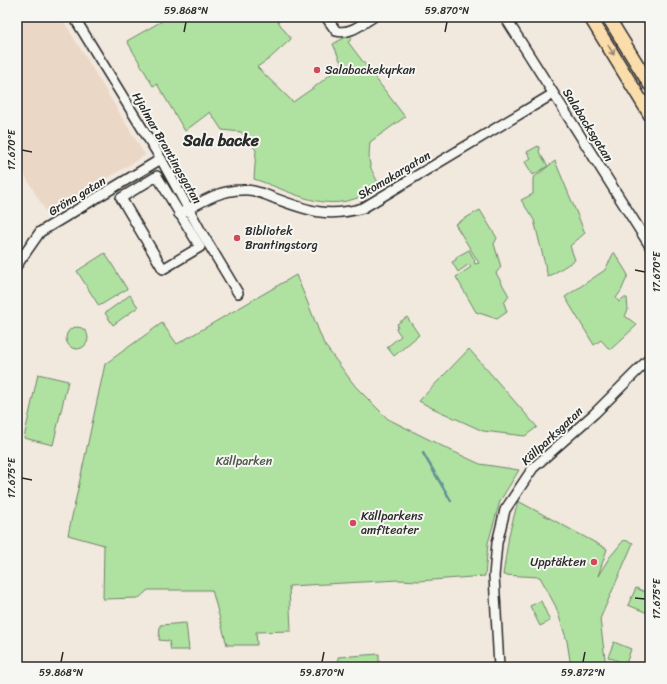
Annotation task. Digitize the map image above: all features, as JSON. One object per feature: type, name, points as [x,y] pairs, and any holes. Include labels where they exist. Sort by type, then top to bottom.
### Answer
[{"type":"main road","points":[[590,17],[650,115]]},
{"type":"main road","points":[[608,17],[650,86]]},
{"type":"street","name":"Hjalmar Brantingsgatan","points":[[74,17],[161,159],[238,292]]},
{"type":"street","points":[[326,17],[336,31],[344,32],[349,31],[373,17]]},
{"type":"street","name":"Salabacksgatan","points":[[505,17],[650,246]]},
{"type":"street","points":[[648,17],[650,21]]},
{"type":"street","name":"Skomakargatan","points":[[180,214],[202,200],[222,193],[243,190],[267,195],[308,211],[319,213],[343,213],[364,208],[553,94]]},
{"type":"street","name":"Gröna gatan","points":[[17,265],[40,232],[161,159]]},
{"type":"street","points":[[157,176],[180,214],[200,247],[163,269],[121,198],[157,176]]},
{"type":"street","name":"Källparksgatan","points":[[499,667],[494,576],[498,543],[505,510],[533,468],[649,362]]},
{"type":"shaded area","points":[[17,17],[61,17],[145,155],[48,215],[17,162]]},
{"type":"green space","points":[[169,17],[279,17],[276,19],[291,39],[269,59],[257,67],[293,102],[342,65],[333,44],[349,35],[352,39],[348,42],[405,117],[370,142],[370,165],[380,186],[362,196],[346,201],[331,203],[302,197],[254,179],[256,150],[241,132],[222,130],[210,112],[185,131],[157,84],[153,86],[127,41]]},
{"type":"green space","points":[[538,146],[540,149],[539,152],[548,166],[533,175],[525,162],[531,158],[527,152]]},
{"type":"green space","points":[[555,161],[585,233],[570,246],[575,260],[548,277],[534,220],[521,200],[533,194],[533,178]]},
{"type":"green space","points":[[480,210],[497,238],[494,244],[501,267],[496,273],[509,296],[504,303],[507,312],[497,319],[476,312],[456,277],[471,267],[469,264],[458,272],[452,262],[456,260],[456,257],[469,250],[475,264],[479,263],[455,224]]},
{"type":"green space","points":[[614,252],[628,275],[616,298],[619,302],[623,298],[627,298],[628,310],[625,316],[637,325],[610,350],[601,340],[594,345],[565,297],[605,270]]},
{"type":"green space","points":[[105,253],[127,289],[99,306],[77,271]]},
{"type":"green space","name":"Källparken","points":[[296,275],[324,344],[355,386],[388,419],[480,464],[519,470],[500,501],[488,543],[485,576],[419,581],[399,580],[289,586],[291,631],[256,632],[257,645],[227,645],[212,590],[148,590],[139,598],[103,599],[104,545],[68,535],[105,364],[162,323],[177,344]]},
{"type":"green space","points":[[130,295],[138,307],[113,325],[105,313]]},
{"type":"green space","points":[[407,317],[419,335],[394,356],[387,347],[401,336],[396,329],[398,326],[397,324]]},
{"type":"green space","points":[[77,327],[85,330],[88,338],[85,346],[77,349],[69,346],[66,338],[69,330]]},
{"type":"green space","points":[[469,349],[537,427],[525,436],[483,431],[419,401]]},
{"type":"green space","points":[[38,374],[68,381],[53,445],[24,438]]},
{"type":"green space","points":[[518,501],[607,549],[598,576],[609,558],[624,540],[633,543],[600,619],[606,667],[571,667],[567,641],[556,607],[540,577],[503,575],[509,535]]},
{"type":"green space","points":[[636,588],[650,594],[650,614],[628,605]]},
{"type":"green space","points":[[541,601],[550,621],[540,626],[530,606]]},
{"type":"green space","points":[[186,623],[189,650],[171,650],[169,641],[159,640],[160,625]]},
{"type":"green space","points":[[614,642],[631,649],[626,664],[608,657]]},
{"type":"green space","points":[[379,654],[379,667],[339,667],[338,657]]},
{"type":"waterway","points":[[423,453],[451,501]]},
{"type":"place","name":"Salabackekyrkan","points":[[317,70]]},
{"type":"place","name":"Bibliotek Brantingstorg","points":[[237,238]]},
{"type":"place","name":"Källparkens amfiteater","points":[[353,523]]},
{"type":"place","name":"Upptäkten","points":[[594,562]]},
{"type":"district","name":"Sala backe","points":[[221,140]]}]
